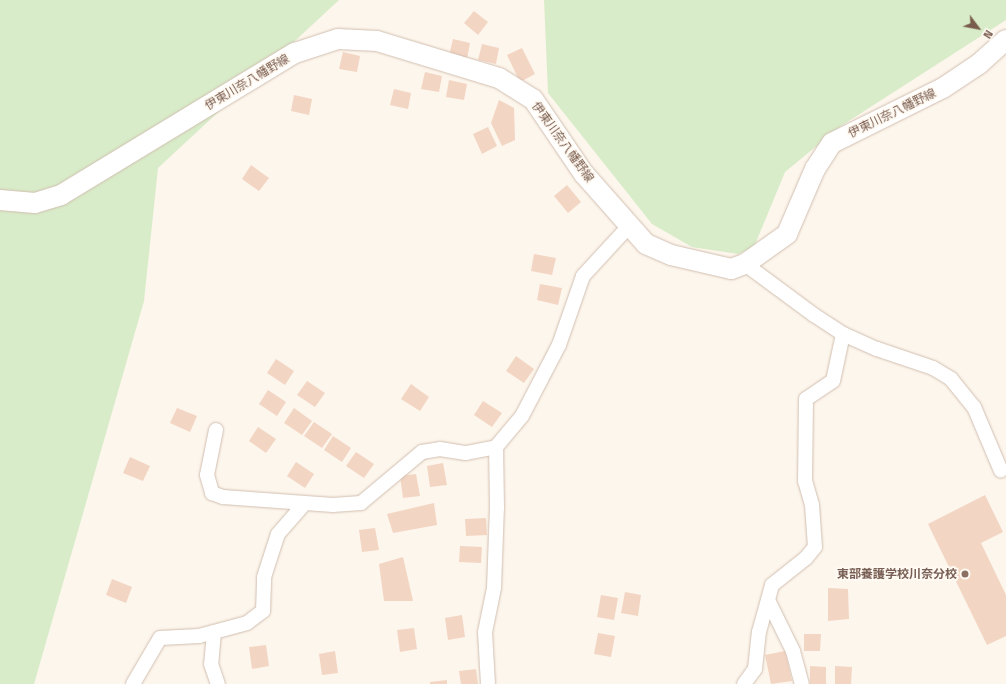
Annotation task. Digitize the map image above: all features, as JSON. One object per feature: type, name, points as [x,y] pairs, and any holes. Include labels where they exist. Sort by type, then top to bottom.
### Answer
[{"type":"main road","name":"伊東川奈八幡野線","points":[[0,200],[35,203],[61,195],[295,53],[338,39],[377,41],[499,78],[533,99],[584,174],[646,244],[670,254],[731,269],[745,264],[787,234],[815,169],[832,143],[943,88],[979,64],[1006,40]]},
{"type":"street","points":[[216,430],[207,475],[212,493],[223,498],[332,506],[361,503],[422,452],[440,449],[466,453],[496,447],[522,416],[559,345],[583,276],[629,226]]},
{"type":"street","points":[[745,264],[814,315],[843,334],[877,349],[933,368],[951,378],[974,407],[1002,471]]},
{"type":"street","points":[[744,684],[755,669],[760,632],[772,585],[806,558],[815,547],[812,505],[805,481],[806,400],[833,381],[843,334]]},
{"type":"street","points":[[488,684],[485,632],[494,588],[497,508],[496,447]]},
{"type":"street","points":[[133,684],[160,638],[199,636],[247,623],[263,611],[264,576],[278,534],[304,504]]},
{"type":"street","points":[[768,600],[793,651],[802,684]]},
{"type":"street","points":[[214,632],[211,664],[218,684]]},
{"type":"green space","points":[[0,0],[339,0],[158,168],[144,301],[34,684],[0,684]]},
{"type":"green space","points":[[544,0],[1006,0],[1006,20],[841,126],[785,172],[754,247],[738,254],[692,247],[652,224],[548,93]]},
{"type":"building","points":[[474,11],[488,22],[478,35],[464,23]]},
{"type":"building","points":[[453,39],[470,43],[467,59],[449,56]]},
{"type":"building","points":[[482,44],[499,48],[496,64],[478,60]]},
{"type":"building","points":[[522,48],[535,74],[520,82],[507,55]]},
{"type":"building","points":[[343,52],[360,56],[357,72],[339,69]]},
{"type":"building","points":[[425,72],[442,76],[439,92],[421,89]]},
{"type":"building","points":[[449,80],[467,84],[464,100],[446,97]]},
{"type":"building","points":[[394,89],[411,93],[408,109],[390,105]]},
{"type":"building","points":[[294,95],[312,99],[309,115],[291,111]]},
{"type":"building","points":[[499,100],[514,108],[515,140],[502,146],[491,123]]},
{"type":"building","points":[[488,127],[497,146],[482,154],[473,134]]},
{"type":"building","points":[[251,165],[269,178],[259,191],[242,179]]},
{"type":"building","points":[[567,185],[581,202],[568,213],[554,196]]},
{"type":"building","points":[[534,254],[556,258],[552,275],[531,271]]},
{"type":"building","points":[[540,284],[562,288],[558,305],[537,300]]},
{"type":"building","points":[[516,356],[534,369],[524,383],[506,371]]},
{"type":"building","points":[[276,359],[294,371],[285,385],[267,373]]},
{"type":"building","points":[[307,381],[325,393],[315,407],[297,395]]},
{"type":"building","points":[[411,384],[429,397],[420,411],[401,399]]},
{"type":"building","points":[[268,390],[286,402],[277,416],[259,404]]},
{"type":"building","points":[[483,401],[502,413],[492,427],[474,415]]},
{"type":"building","points":[[177,408],[197,416],[190,432],[170,423]]},
{"type":"building","points":[[294,408],[312,421],[302,435],[284,423]]},
{"type":"building","points":[[314,422],[332,434],[322,448],[304,436]]},
{"type":"building","points":[[258,427],[276,439],[266,453],[249,441]]},
{"type":"building","points":[[333,436],[351,448],[342,462],[324,450]]},
{"type":"building","points":[[356,452],[374,464],[364,478],[346,466]]},
{"type":"building","points":[[130,457],[150,466],[143,481],[123,473]]},
{"type":"building","points":[[296,462],[314,474],[305,488],[287,476]]},
{"type":"building","points":[[443,463],[447,485],[430,487],[427,466]]},
{"type":"building","points":[[416,474],[420,496],[403,498],[400,476]]},
{"type":"building","points":[[985,495],[1003,532],[981,543],[1006,595],[1006,636],[987,645],[928,524]]},
{"type":"building","points":[[434,503],[437,525],[393,533],[387,514]]},
{"type":"building","points":[[486,518],[487,535],[466,536],[465,519]]},
{"type":"building","points":[[375,528],[379,550],[362,552],[359,530]]},
{"type":"building","points":[[460,546],[482,547],[481,563],[459,562]]},
{"type":"building","points":[[403,557],[413,601],[384,601],[379,564]]},
{"type":"building","points":[[112,579],[132,587],[126,603],[106,595]]},
{"type":"building","points":[[828,588],[848,589],[849,619],[828,621]]},
{"type":"building","points":[[625,592],[641,595],[638,616],[621,613]]},
{"type":"building","points":[[601,595],[618,598],[614,620],[597,617]]},
{"type":"building","points":[[462,615],[465,637],[448,640],[445,618]]},
{"type":"building","points":[[414,628],[417,649],[400,652],[397,630]]},
{"type":"building","points":[[598,633],[615,636],[611,657],[594,654]]},
{"type":"building","points":[[804,634],[821,634],[820,651],[804,651]]},
{"type":"building","points":[[266,645],[269,666],[252,669],[249,647]]},
{"type":"building","points":[[335,651],[338,673],[322,675],[319,654]]},
{"type":"building","points":[[785,651],[792,681],[771,684],[765,655]]},
{"type":"building","points":[[810,666],[826,667],[826,684],[810,684]]},
{"type":"building","points":[[835,666],[852,667],[851,684],[835,684]]},
{"type":"building","points":[[476,669],[478,684],[461,684],[459,671]]},
{"type":"building","points":[[447,680],[447,684],[430,684],[430,682]]},
{"type":"place","name":"東部養護学校川奈分校","points":[[965,574]]}]
